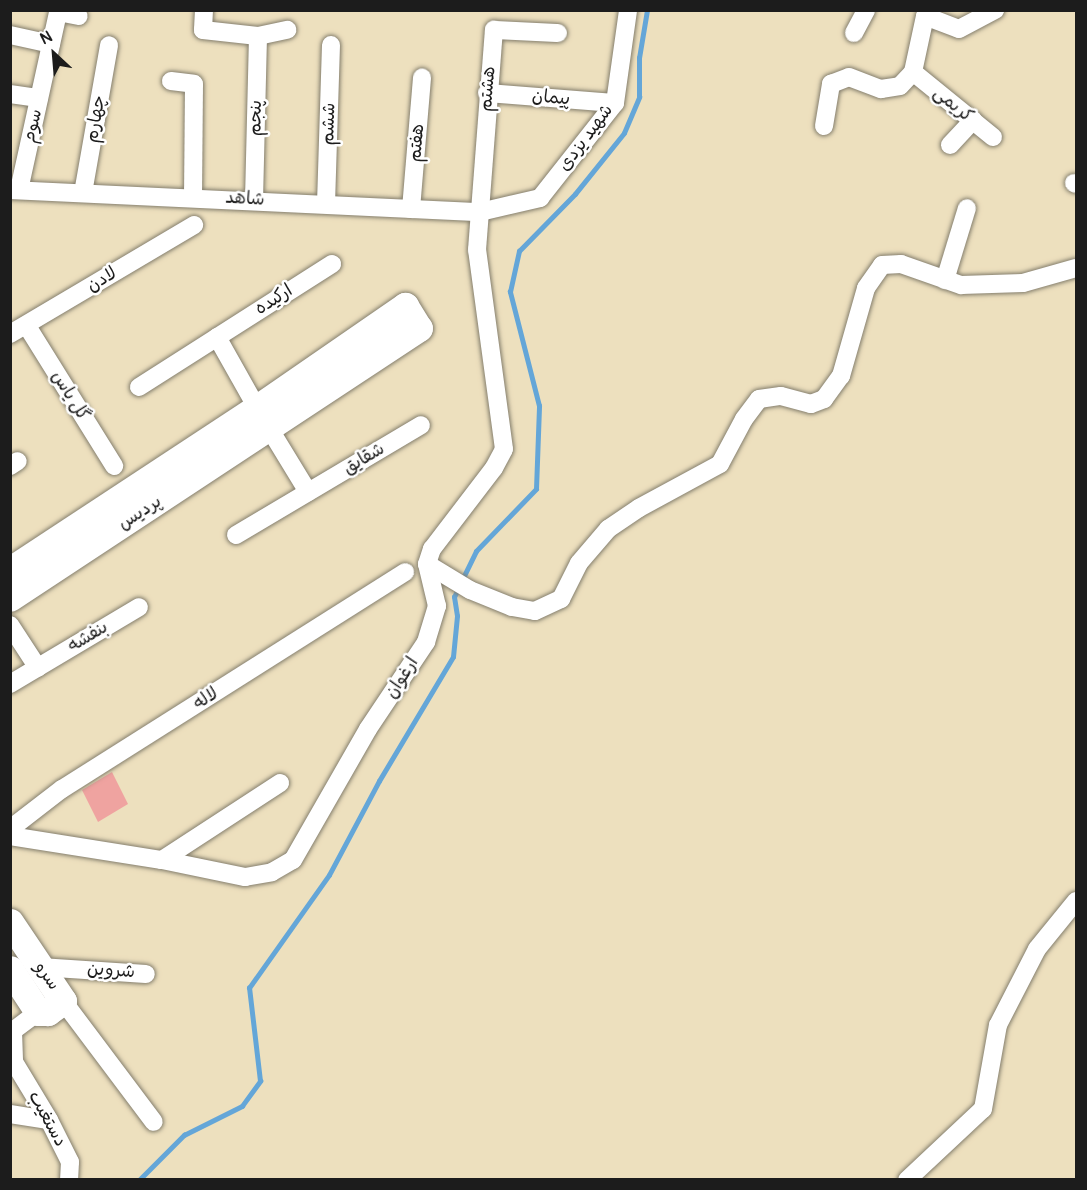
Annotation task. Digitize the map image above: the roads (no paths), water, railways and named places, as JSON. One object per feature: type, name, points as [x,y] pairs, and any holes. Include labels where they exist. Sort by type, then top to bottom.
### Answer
[{"type":"street","points":[[204,10],[203,30],[258,36],[287,30]]},
{"type":"street","name":"شهید یزدی","points":[[480,213],[540,198],[615,103],[628,10]]},
{"type":"street","points":[[854,33],[866,10]]},
{"type":"street","points":[[824,126],[831,84],[849,77],[881,89],[900,86],[913,72],[919,12],[959,29],[995,10]]},
{"type":"street","name":"سوم","points":[[15,190],[58,12],[79,16]]},
{"type":"street","name":"هشتم","points":[[480,213],[487,93],[494,30],[558,33]]},
{"type":"street","points":[[10,35],[51,44]]},
{"type":"street","name":"پنجم","points":[[254,200],[258,36]]},
{"type":"street","name":"چهارم","points":[[83,193],[109,45]]},
{"type":"street","name":"ششم","points":[[326,204],[331,45]]},
{"type":"street","name":"کریمی","points":[[913,72],[993,137]]},
{"type":"street","name":"هفتم","points":[[411,209],[422,77]]},
{"type":"street","points":[[171,81],[194,84],[193,197]]},
{"type":"street","name":"پیمان","points":[[487,93],[615,103]]},
{"type":"street","points":[[10,94],[39,98]]},
{"type":"street","points":[[950,145],[973,120]]},
{"type":"street","name":"شاهد","points":[[15,190],[254,200],[480,213]]},
{"type":"street","points":[[945,280],[967,208]]},
{"type":"street","points":[[480,213],[477,250],[504,449],[494,468],[432,549],[427,564],[470,590],[512,608],[535,611],[561,599],[579,563],[608,530],[639,508],[720,464],[744,419],[759,399],[781,396],[811,404],[824,399],[842,376],[866,288],[882,265],[901,264],[961,285],[1023,283],[1077,268]]},
{"type":"street","name":"لادن","points":[[10,334],[194,225]]},
{"type":"street","name":"ارکیده","points":[[139,387],[332,264]]},
{"type":"street","points":[[405,306],[419,328],[263,418],[405,306]]},
{"type":"street","name":"گل یاس","points":[[27,326],[114,466]]},
{"type":"street","points":[[217,337],[308,492]]},
{"type":"street","name":"پردیس","points":[[10,570],[263,418]]},
{"type":"street","name":"پردیس","points":[[10,598],[263,418]]},
{"type":"street","name":"شقایق","points":[[236,535],[421,425]]},
{"type":"street","name":"ارغوان","points":[[10,836],[162,860],[245,877],[272,872],[293,860],[368,729],[426,642],[437,606],[427,564]]},
{"type":"street","name":"لاله","points":[[10,829],[62,789],[405,572]]},
{"type":"street","name":"بنفشه","points":[[10,684],[139,607]]},
{"type":"street","points":[[10,625],[38,668]]},
{"type":"street","points":[[162,860],[280,783]]},
{"type":"street","points":[[907,1179],[983,1109],[998,1025],[1037,950],[1077,901]]},
{"type":"street","name":"سرو","points":[[10,922],[63,1001]]},
{"type":"street","name":"شروین","points":[[40,967],[146,974]]},
{"type":"street","name":"سرو","points":[[10,969],[38,1012]]},
{"type":"street","points":[[12,1062],[13,1031],[38,1012],[48,1012],[63,1001],[154,1122]]},
{"type":"street","name":"دستغیب","points":[[12,1062],[49,1120],[70,1162],[69,1179]]},
{"type":"street","points":[[10,1114],[49,1120]]},
{"type":"waterway","points":[[461,582],[476,551],[536,489],[539,406],[510,292],[519,251],[575,194],[624,133],[639,97],[639,58],[647,10]]},
{"type":"waterway","points":[[139,1180],[184,1135],[242,1106],[260,1081],[249,988],[329,875],[379,781],[453,657],[457,616],[454,597],[458,589]]}]
